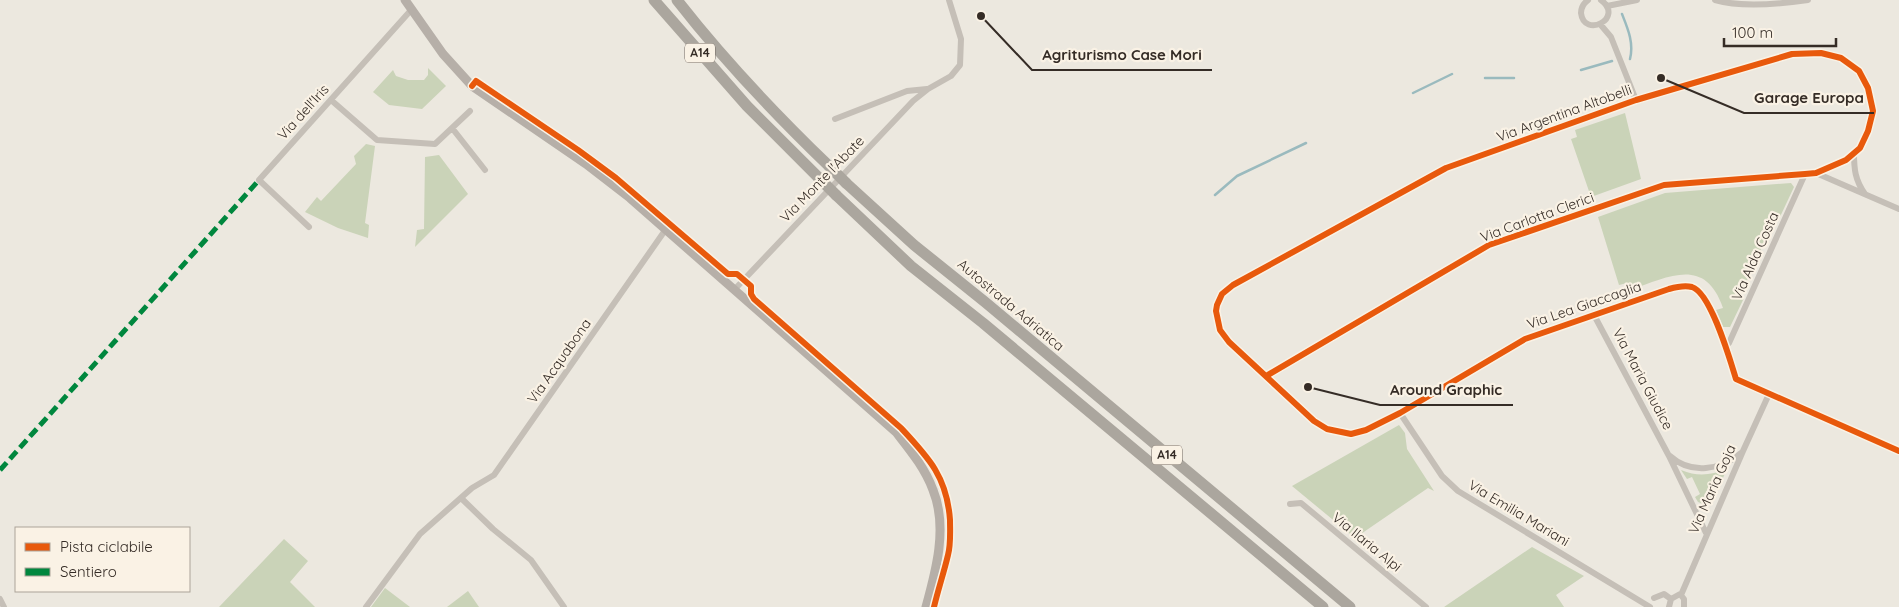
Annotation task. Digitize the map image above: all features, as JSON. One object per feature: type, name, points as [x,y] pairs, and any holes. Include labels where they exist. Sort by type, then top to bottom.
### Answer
[{"type":"highway","name":"A14","points":[[654,0],[746,106],[911,266],[990,329],[1322,607]]},
{"type":"highway","name":"Autostrada Adriatica","points":[[677,0],[788,127],[914,245],[1350,607]]},
{"type":"main road","points":[[406,0],[443,54],[472,86],[586,164],[630,198],[896,432],[922,467],[934,490],[939,512],[939,539],[934,578],[926,607]]},
{"type":"street","points":[[950,3],[955,0]]},
{"type":"street","points":[[1588,0],[1582,6],[1581,16],[1583,20],[1591,25],[1604,22],[1608,14],[1607,6],[1601,0]]},
{"type":"street","points":[[1607,6],[1637,0]]},
{"type":"street","points":[[1715,0],[1726,3],[1808,0]]},
{"type":"street","name":"Via Monte l'Abate","points":[[735,289],[913,102],[928,89],[951,76],[960,65],[961,39],[950,3]]},
{"type":"street","name":"Via dell'Iris","points":[[309,227],[259,180],[412,9]]},
{"type":"street","name":"Via Argentina Altobelli","points":[[1600,24],[1611,37],[1636,100]]},
{"type":"street","name":"Via Argentina Altobelli","points":[[1229,342],[1220,330],[1216,311],[1222,294],[1233,285],[1446,168],[1636,100],[1792,54],[1821,53],[1842,58],[1860,71],[1868,88],[1873,111],[1868,132],[1860,148],[1846,160],[1816,173]]},
{"type":"street","name":"Via Monte l'Abate","points":[[835,119],[907,92],[928,89]]},
{"type":"street","points":[[330,100],[376,140],[435,144],[470,111]]},
{"type":"street","points":[[452,128],[485,170]]},
{"type":"street","points":[[1854,153],[1855,175],[1865,194]]},
{"type":"street","name":"Via Carlotta Clerici","points":[[1266,376],[1489,245],[1664,185],[1816,173],[1899,209]]},
{"type":"street","name":"Via Alda Costa","points":[[1726,346],[1806,174]]},
{"type":"street","name":"Via Acquabona","points":[[366,607],[420,534],[472,488],[494,476],[666,229]]},
{"type":"street","name":"Via Lea Giaccaglia","points":[[1229,342],[1314,421],[1328,429],[1351,434],[1366,430],[1400,413],[1525,339],[1669,289],[1681,286],[1692,287],[1701,292],[1706,300],[1726,346],[1736,380],[1899,451]]},
{"type":"street","name":"Via Maria Giudice","points":[[1594,315],[1669,456],[1706,533]]},
{"type":"street","name":"Via Maria Goja","points":[[1681,595],[1706,533],[1769,394]]},
{"type":"street","name":"Via Emilia Mariani","points":[[1400,413],[1442,476],[1458,490],[1641,605],[1650,607]]},
{"type":"street","points":[[1669,456],[1686,466],[1704,468],[1714,467],[1729,461],[1742,451]]},
{"type":"street","points":[[461,498],[493,529],[531,560],[564,607]]},
{"type":"street","name":"Via Ilaria Alpi","points":[[1290,504],[1300,503],[1426,607]]},
{"type":"street","points":[[1654,598],[1664,594],[1671,599]]},
{"type":"street","points":[[1669,607],[1671,599],[1677,594],[1681,595],[1684,599],[1684,607]]},
{"type":"street","points":[[0,599],[4,607]]},
{"type":"green space","points":[[428,68],[446,86],[422,109],[389,105],[373,92],[393,70],[396,76],[408,80],[424,80],[428,75]]},
{"type":"green space","points":[[1625,113],[1641,179],[1591,197],[1571,139],[1577,137],[1575,130]]},
{"type":"green space","points":[[366,144],[375,146],[365,223],[369,225],[368,238],[338,228],[305,212],[317,197],[321,201],[356,164],[354,156]]},
{"type":"green space","points":[[439,155],[468,194],[415,247],[417,230],[424,229],[425,157]]},
{"type":"green space","points":[[1791,183],[1794,187],[1779,219],[1775,218],[1740,296],[1744,298],[1730,327],[1723,327],[1716,310],[1723,308],[1715,292],[1706,281],[1696,276],[1672,276],[1630,290],[1627,283],[1619,285],[1598,217],[1665,193]]},
{"type":"green space","points":[[1399,425],[1405,433],[1407,449],[1434,491],[1428,488],[1355,538],[1292,486]]},
{"type":"green space","points":[[1727,469],[1722,480],[1717,477],[1709,495],[1715,498],[1709,503],[1703,504],[1698,502],[1695,497],[1700,494],[1692,477],[1687,479],[1681,470],[1693,474],[1704,474]]},
{"type":"green space","points":[[284,539],[308,561],[290,582],[315,607],[219,607]]},
{"type":"green space","points":[[1532,547],[1584,576],[1556,595],[1564,607],[1444,607]]},
{"type":"green space","points":[[385,588],[410,607],[371,607]]},
{"type":"green space","points":[[468,591],[479,607],[447,607]]},
{"type":"waterway","points":[[1622,14],[1631,42],[1630,59]]},
{"type":"waterway","points":[[1581,70],[1612,61]]},
{"type":"waterway","points":[[1413,93],[1452,74]]},
{"type":"waterway","points":[[1485,78],[1514,78]]},
{"type":"waterway","points":[[1215,195],[1237,176],[1306,143]]},
{"type":"marked path","points":[[0,470],[259,180]]},
{"type":"cycle path","points":[[1266,376],[1489,245],[1664,185],[1816,173],[1846,160],[1860,148],[1868,131],[1873,111],[1868,88],[1859,71],[1841,58],[1821,53],[1792,54],[1636,100],[1446,168],[1233,285],[1222,294],[1216,311],[1220,330],[1229,342],[1314,421],[1327,429],[1351,434],[1366,430],[1400,413],[1525,339],[1669,289],[1683,286],[1692,287],[1699,292],[1713,314],[1736,379],[1899,451]]},
{"type":"cycle path","points":[[472,86],[476,81],[578,150],[616,178],[728,274],[737,274],[751,286],[751,294],[754,299],[901,428],[911,439],[935,469],[941,480],[948,505],[950,546],[934,607]]},
{"type":"place","name":"Agriturismo Case Mori","points":[[981,16]]},
{"type":"place","name":"Garage Europa","points":[[1661,78]]},
{"type":"place","name":"Around Graphic","points":[[1308,387]]}]
